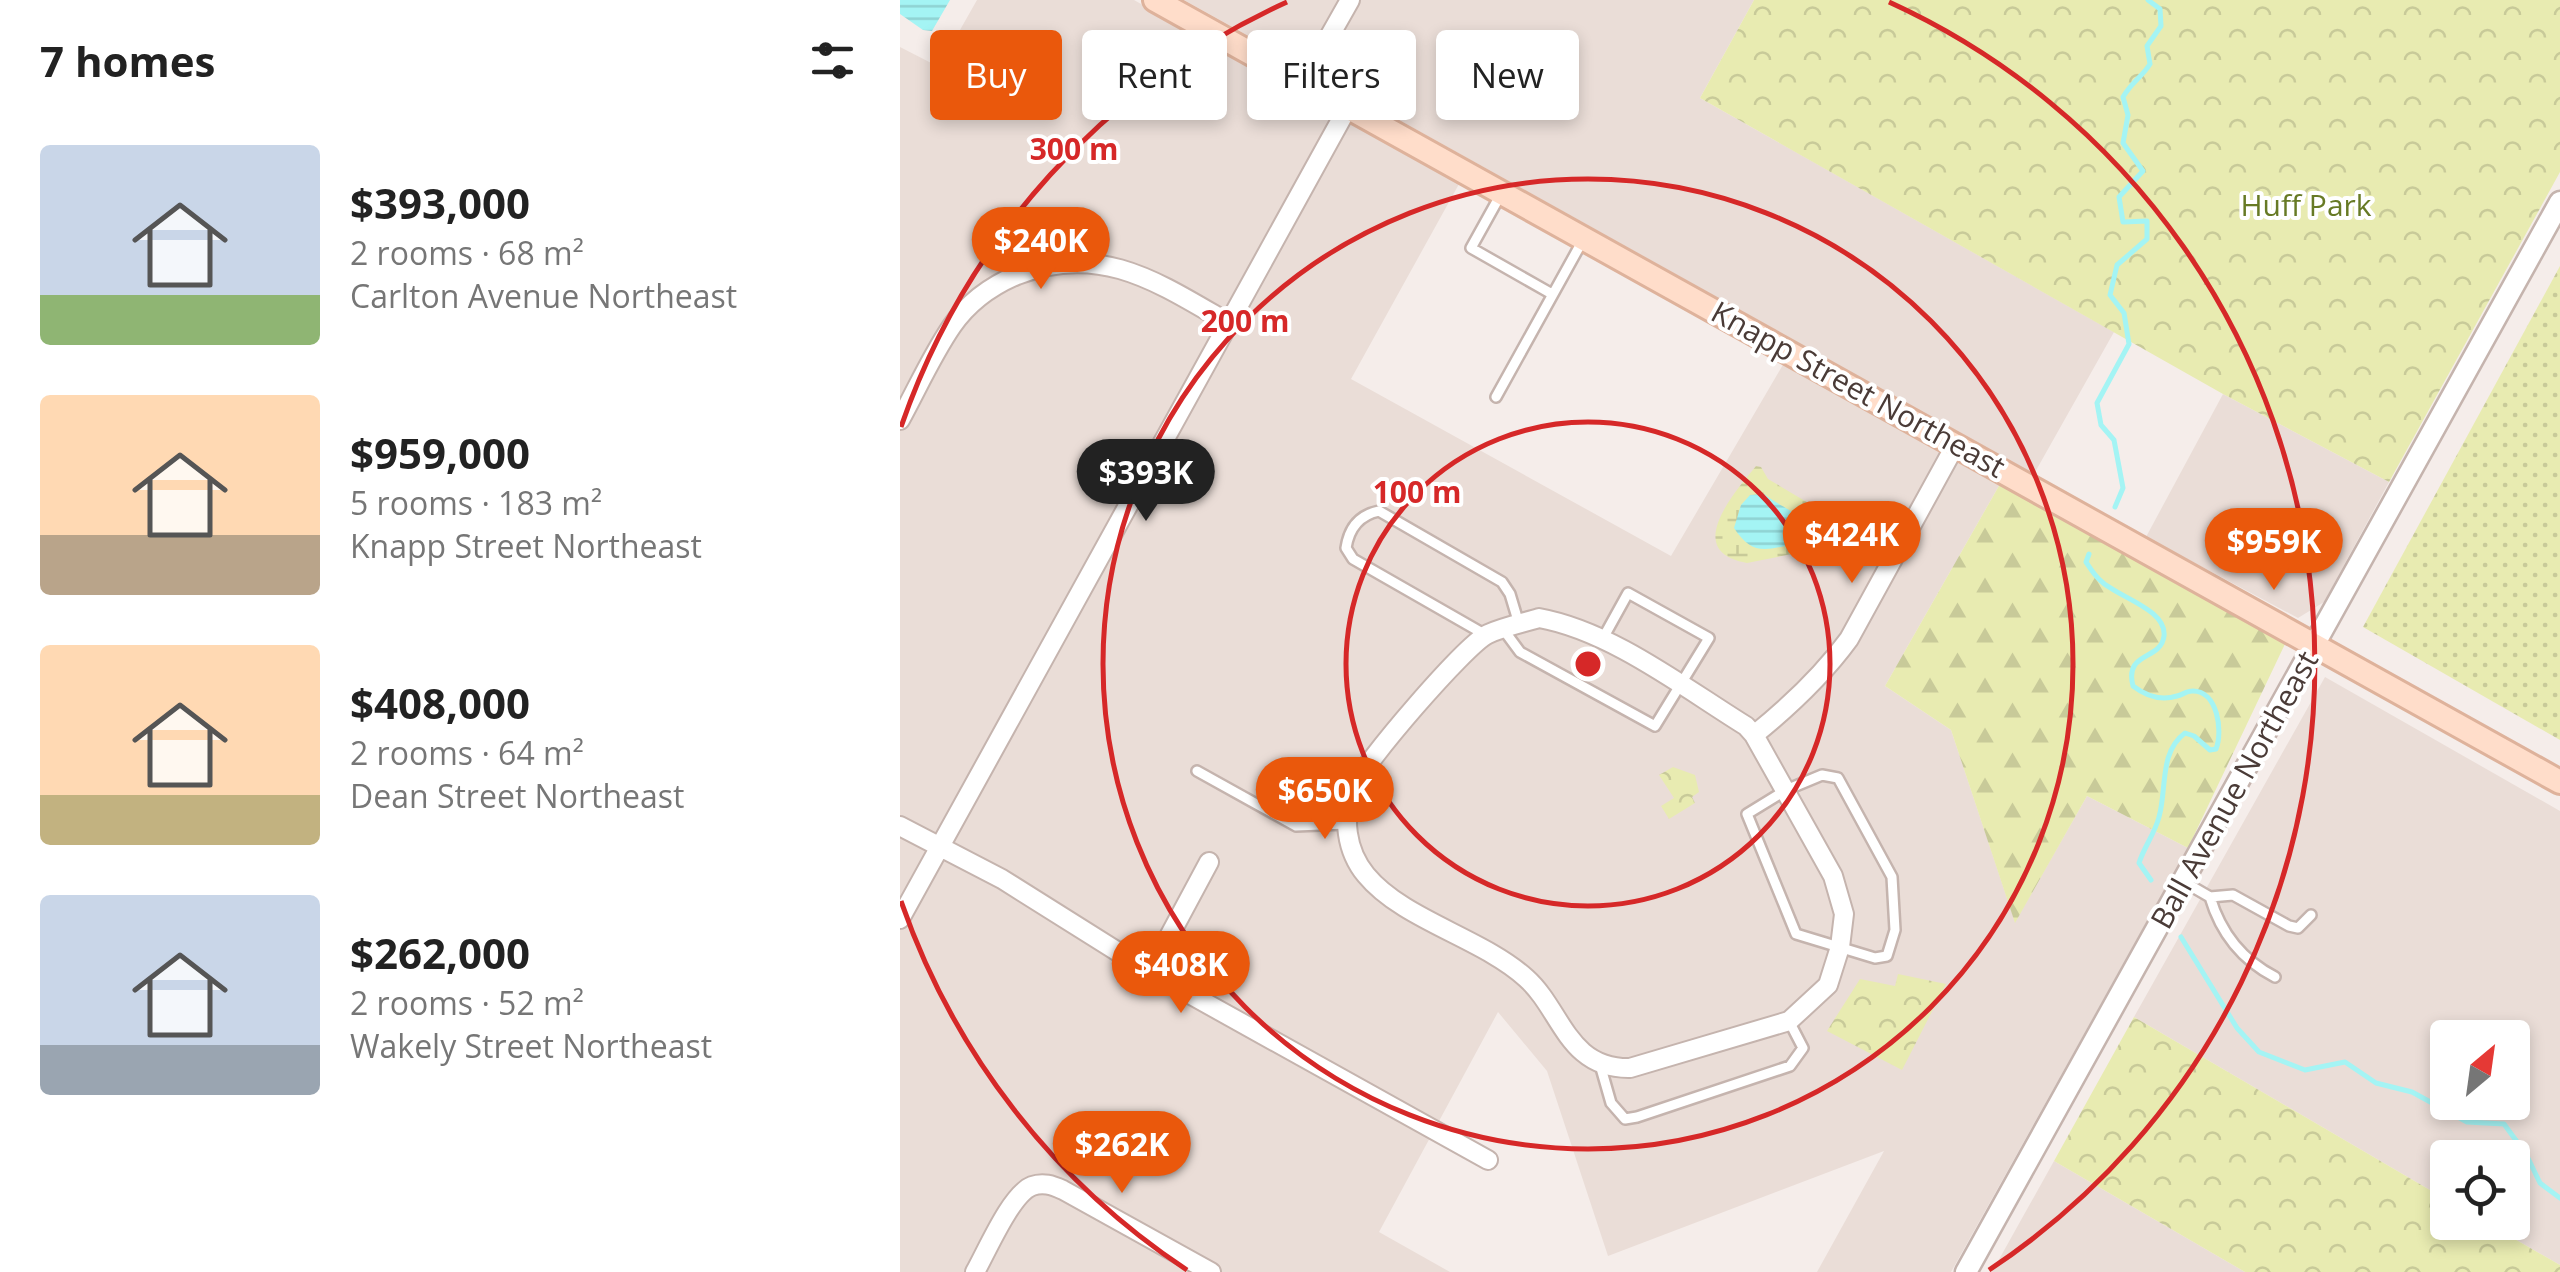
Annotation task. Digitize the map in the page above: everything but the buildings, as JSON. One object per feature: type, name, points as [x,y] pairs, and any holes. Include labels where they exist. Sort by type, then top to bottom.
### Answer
[{"type":"main road","name":"Knapp Street Northeast","points":[[1155,0],[1247,51]]},
{"type":"main road","name":"Knapp Street Northeast","points":[[1370,120],[2560,782]]},
{"type":"street","points":[[1333,30],[1350,0]]},
{"type":"street","points":[[900,919],[1341,120]]},
{"type":"street","name":"Ball Avenue Northeast","points":[[1966,1272],[2560,202]]},
{"type":"street","points":[[900,420],[952,326],[980,295],[1040,267],[1074,260],[1114,266],[1154,280],[1230,324]]},
{"type":"street","points":[[1754,735],[1792,705],[1849,639],[1956,444]]},
{"type":"street","points":[[1539,618],[1574,625],[1602,640],[1746,726],[1754,735],[1833,876],[1844,914],[1840,947],[1828,985],[1789,1021],[1630,1068],[1613,1068],[1599,1061],[1562,1032],[1542,997],[1514,968],[1388,895],[1366,874],[1353,853],[1345,824],[1353,787],[1370,761],[1461,657],[1503,629],[1539,618]]},
{"type":"street","points":[[900,826],[1002,879],[1150,972],[1488,1160]]},
{"type":"street","points":[[1150,972],[1209,862]]},
{"type":"street","points":[[975,1272],[1017,1196],[1028,1188],[1046,1184],[1211,1272]]},
{"type":"lane","points":[[1503,192],[1471,248],[1552,294]]},
{"type":"lane","points":[[1496,397],[1585,238]]},
{"type":"lane","points":[[1503,629],[1510,594],[1502,582],[1379,511],[1360,518],[1346,548],[1353,559],[1503,629],[1520,652],[1655,726],[1709,638],[1628,593],[1602,640]]},
{"type":"lane","points":[[1197,770],[1296,826],[1345,824]]},
{"type":"lane","points":[[1822,775],[1838,778],[1892,877],[1895,930],[1888,956],[1875,958],[1796,934],[1747,814],[1786,790],[1822,775]]},
{"type":"lane","points":[[2184,882],[2210,897],[2233,895],[2289,926],[2298,928],[2311,915]]},
{"type":"lane","points":[[2210,897],[2228,937],[2250,964],[2276,977]]},
{"type":"lane","points":[[1599,1061],[1611,1103],[1626,1119],[1637,1117],[1790,1066],[1803,1048],[1789,1021]]},
{"type":"shaded area","points":[[977,0],[1134,0],[1187,30],[1082,30],[1082,120],[1227,120],[1227,53],[1247,64],[1247,120],[1346,120],[1459,184],[1351,379],[1671,556],[1784,363],[2000,484],[1885,686],[1951,730],[2015,922],[2087,796],[2188,848],[1951,1272],[1817,1272],[1884,1151],[1608,1256],[1547,1071],[1498,1012],[1379,1232],[1450,1272],[900,1272],[900,47],[930,62],[930,120],[1062,120],[1062,30],[960,30]]},
{"type":"shaded area","points":[[1184,0],[1754,0],[1700,98],[2114,332],[2034,474],[1399,120],[1416,120],[1416,30],[1247,30],[1247,35]]},
{"type":"shaded area","points":[[2223,394],[2389,482],[2324,602],[2298,618],[2146,537]]},
{"type":"shaded area","points":[[2325,677],[2560,811],[2560,1265],[2517,1240],[2530,1240],[2530,1140],[2430,1140],[2430,1190],[2134,1017]]},
{"type":"shaded area","points":[[2054,1161],[2245,1272],[1992,1272]]},
{"type":"green space","name":"Huff Park","points":[[1754,0],[2560,0],[2560,172],[2389,482],[2223,394],[1700,98]]},
{"type":"green space","points":[[2560,266],[2560,740],[2363,627]]},
{"type":"green space","points":[[1756,466],[1768,479],[1822,511],[1807,551],[1747,563],[1728,557],[1718,547],[1715,535],[1719,520]]},
{"type":"green space","points":[[2000,484],[2285,644],[2188,848],[2087,796],[2015,923],[1951,730],[1885,686]]},
{"type":"green space","points":[[1673,767],[1695,775],[1699,792],[1692,797],[1695,803],[1669,819],[1661,806],[1674,798],[1659,775]]},
{"type":"green space","points":[[1898,974],[1946,984],[1902,1070],[1827,1031],[1860,979],[1895,986]]},
{"type":"green space","points":[[2134,1017],[2430,1190],[2430,1240],[2517,1240],[2560,1265],[2560,1272],[2245,1272],[2054,1161]]},
{"type":"water","points":[[900,0],[950,0],[930,31],[900,14]]},
{"type":"water","points":[[1764,494],[1797,519],[1789,545],[1757,548],[1745,542],[1734,528],[1741,505],[1750,495]]},
{"type":"waterway","points":[[2115,507],[2123,488],[2114,440],[2101,425],[2097,403],[2129,344],[2124,313],[2110,295],[2117,265],[2147,239],[2147,221],[2123,222],[2119,197],[2143,171],[2123,143],[2128,115],[2123,97],[2150,64],[2147,46],[2161,26],[2160,9],[2148,0]]},
{"type":"waterway","points":[[2089,554],[2086,562],[2099,579],[2150,611],[2163,627],[2161,644],[2134,667],[2133,686],[2159,698],[2190,691],[2201,693],[2213,704],[2218,723],[2216,749],[2210,750],[2185,733],[2171,750],[2159,817],[2139,863],[2151,880]]},
{"type":"waterway","points":[[2181,937],[2237,1028],[2259,1052],[2305,1070],[2345,1062],[2376,1083],[2412,1092],[2467,1122],[2504,1124],[2526,1154],[2540,1183],[2560,1198]]}]
